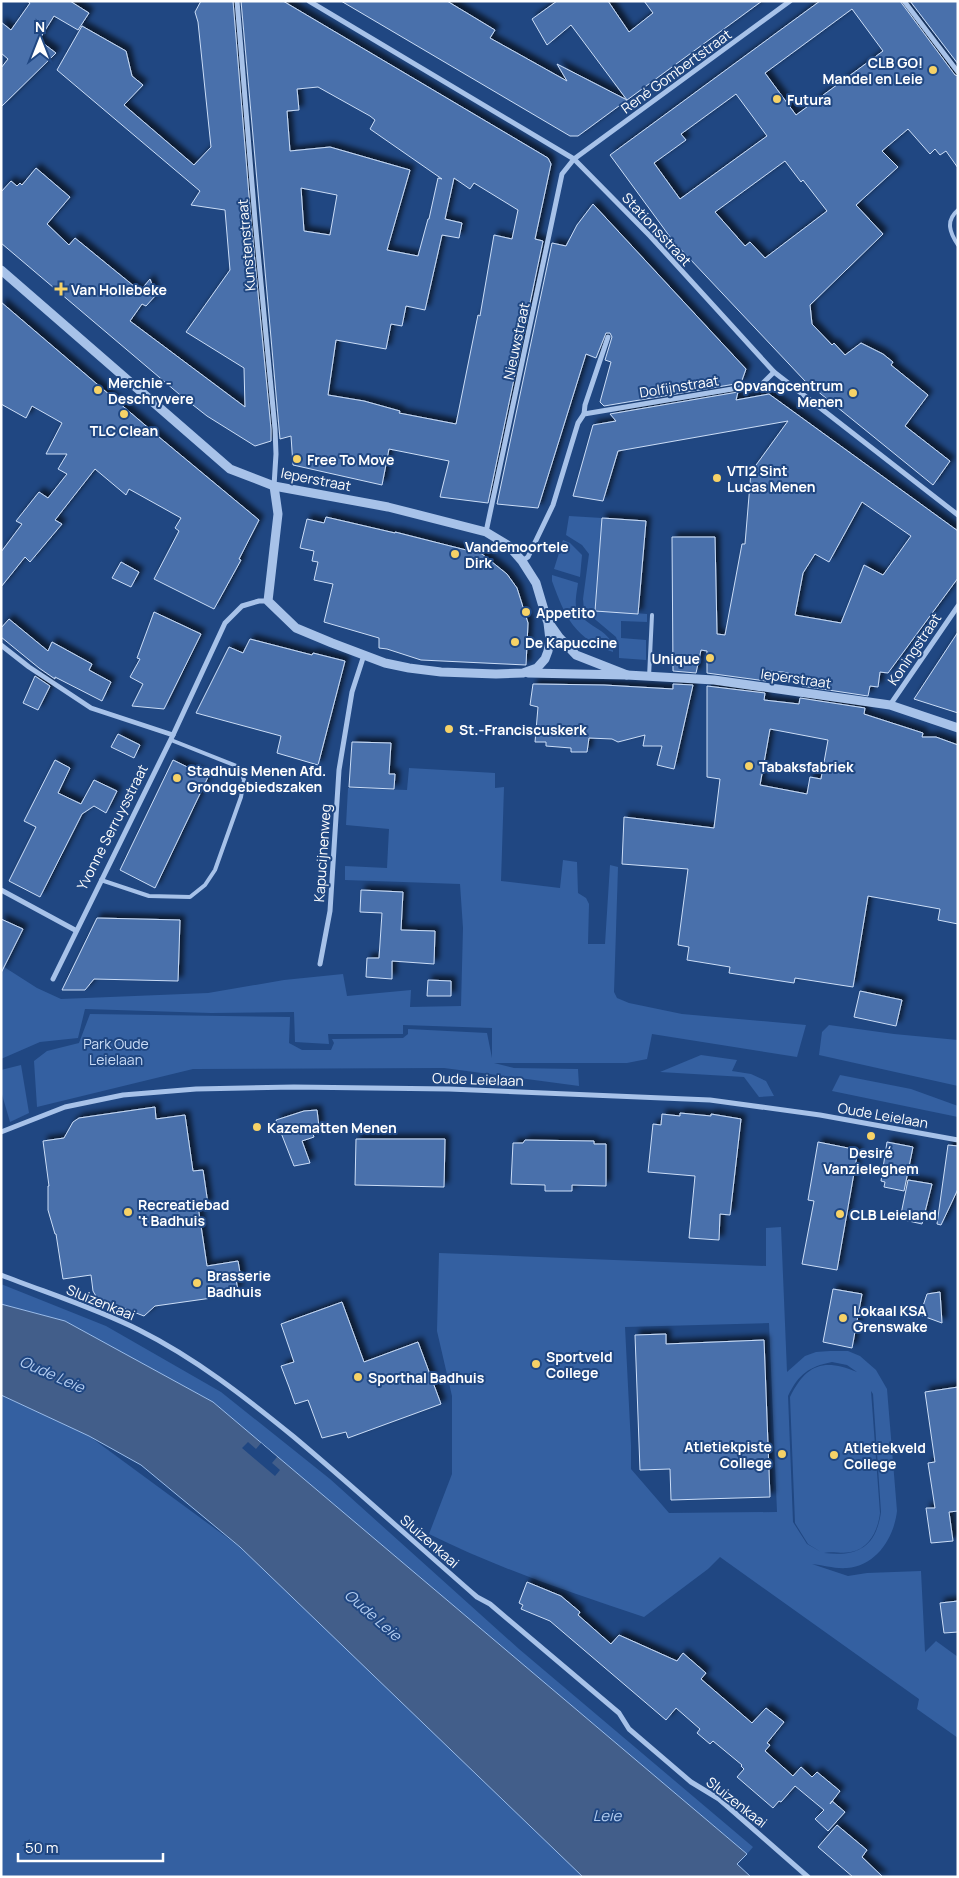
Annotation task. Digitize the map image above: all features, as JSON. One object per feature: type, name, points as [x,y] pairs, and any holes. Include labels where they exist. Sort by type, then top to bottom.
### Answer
[{"type":"street","name":"Kunstenstraat","points":[[237,1],[275,429],[274,486]]},
{"type":"street","name":"Stationsstraat","points":[[309,1],[574,159],[650,236],[774,372],[958,515]]},
{"type":"street","name":"René Gombertstraat","points":[[574,159],[790,1]]},
{"type":"street","points":[[904,1],[958,72]]},
{"type":"street","name":"Nieuwstraat","points":[[486,532],[562,174],[574,159]]},
{"type":"street","name":"Ieperstraat","points":[[1,270],[230,469],[274,486],[388,507],[486,532],[509,546],[522,561],[536,583],[547,620],[559,637],[576,655],[627,675]]},
{"type":"street","points":[[522,561],[528,557],[559,488],[578,423],[584,414],[585,405],[608,337]]},
{"type":"street","name":"Dolfijnstraat","points":[[584,414],[762,384],[774,372]]},
{"type":"street","points":[[274,486],[278,514],[268,601],[296,628],[385,663],[409,668],[486,674],[523,673],[537,668],[545,659],[550,640],[547,620]]},
{"type":"street","name":"Yvonne Serruysstraat","points":[[52,978],[172,738],[225,623],[242,606],[259,601],[268,601]]},
{"type":"street","name":"Koningstraat","points":[[890,705],[958,606]]},
{"type":"street","points":[[1,645],[29,667],[91,708],[172,738]]},
{"type":"street","name":"Kapucijnenweg","points":[[320,964],[330,911],[339,770],[352,692],[364,655]]},
{"type":"street","name":"Ieperstraat","points":[[523,673],[627,675],[714,680],[890,705],[958,728]]},
{"type":"street","points":[[1,890],[75,930]]},
{"type":"street","name":"Oude Leielaan","points":[[1,1132],[65,1106],[123,1095],[196,1089],[449,1089],[710,1100],[820,1115],[958,1140]]},
{"type":"street","name":"Sluizenkaai","points":[[1,1275],[106,1315],[138,1330],[170,1347],[230,1386],[319,1458],[477,1597],[490,1604],[619,1713],[629,1729],[684,1776],[719,1799],[808,1877]]},
{"type":"lane","points":[[958,210],[953,214],[950,222],[950,233],[958,245]]},
{"type":"lane","points":[[649,677],[652,615]]},
{"type":"lane","points":[[100,880],[149,896],[190,897],[205,885],[215,870],[241,797],[244,780],[239,766],[172,738]]},
{"type":"green space","points":[[569,516],[602,518],[595,610],[647,614],[647,622],[621,621],[621,638],[646,640],[646,660],[619,658],[619,646],[616,637],[584,610],[583,599],[589,554],[582,545],[566,535]]},
{"type":"green space","points":[[563,540],[570,543],[582,555],[580,577],[554,569]]},
{"type":"green space","points":[[552,575],[578,583],[577,610],[586,621],[605,634],[612,645],[613,652],[589,640],[573,625],[562,605],[552,581]]},
{"type":"green space","name":"Park Oude Leielaan","points":[[409,768],[495,773],[495,788],[504,787],[501,881],[560,888],[563,860],[577,862],[578,893],[586,898],[589,904],[588,944],[605,944],[610,865],[618,867],[614,992],[617,998],[629,1003],[682,1014],[806,1025],[797,1057],[652,1034],[647,1059],[627,1063],[494,1063],[514,1068],[578,1069],[579,1086],[444,1068],[193,1069],[37,1107],[34,1061],[47,1051],[79,1043],[90,1014],[290,1017],[289,1043],[302,1050],[331,1050],[334,1043],[332,1039],[403,1038],[408,1034],[408,1029],[487,1033],[492,1058],[492,1028],[403,1025],[403,1034],[328,1034],[329,1044],[295,1042],[294,1012],[211,1013],[85,1009],[78,1038],[40,1042],[1,1059],[1,965],[37,988],[61,999],[208,993],[284,980],[343,974],[347,996],[411,990],[410,1007],[461,1006],[463,928],[460,884],[345,880],[345,866],[387,868],[389,829],[346,825],[348,788],[407,790]]},
{"type":"green space","points":[[829,1025],[958,1040],[958,1086],[819,1055],[822,1032]]},
{"type":"green space","points":[[701,1055],[737,1060],[732,1071],[751,1074],[766,1081],[774,1096],[759,1097],[744,1077],[660,1072]]},
{"type":"green space","points":[[21,1065],[29,1113],[10,1122],[1,1091],[1,1070]]},
{"type":"green space","points":[[840,1075],[911,1089],[958,1106],[958,1117],[832,1091]]},
{"type":"green space","points":[[781,1227],[787,1372],[805,1356],[816,1352],[848,1351],[860,1356],[876,1370],[887,1389],[897,1511],[892,1531],[882,1549],[867,1562],[847,1568],[812,1564],[848,1576],[867,1573],[921,1571],[925,1652],[936,1641],[958,1657],[958,1738],[917,1709],[919,1699],[720,1557],[708,1569],[644,1617],[508,1569],[429,1534],[452,1474],[452,1396],[437,1331],[439,1253],[766,1266],[766,1228]],"holes":[[[769,1323],[777,1512],[669,1513],[631,1469],[625,1327]],[[832,1362],[847,1365],[857,1372],[835,1365],[817,1367],[803,1377],[790,1397],[795,1523],[808,1544],[821,1552],[807,1544],[793,1522],[788,1396],[800,1377],[810,1369]],[[871,1391],[873,1394],[881,1512],[875,1534],[870,1541],[863,1547],[875,1532],[880,1513]],[[830,1552],[847,1553],[836,1554],[824,1553]]]},
{"type":"green space","points":[[1,1284],[106,1326],[221,1392],[330,1479],[519,1649],[753,1847],[747,1854],[213,1402],[65,1321],[1,1304]]},
{"type":"green space","points":[[1,1395],[89,1436],[240,1547],[586,1877],[1,1877]]},
{"type":"water","name":"Leie","points":[[1,1304],[65,1321],[213,1402],[747,1854],[737,1864],[751,1877],[583,1877],[240,1547],[141,1465],[89,1436],[1,1395]]},
{"type":"pier","points":[[248,1442],[256,1449],[261,1443],[277,1457],[272,1463],[280,1470],[275,1476],[242,1448]]},
{"type":"building","points":[[27,1],[70,1],[89,13],[78,30],[54,16],[39,40],[56,53],[1,107],[1,68],[8,59],[1,53],[1,22],[11,30],[30,3]]},
{"type":"building","points":[[201,1],[233,1],[271,429],[271,441],[255,446],[207,416],[179,394],[1,243],[1,192],[11,181],[17,186],[20,183],[22,185],[36,168],[70,197],[47,224],[69,245],[75,238],[140,291],[150,279],[156,295],[146,306],[142,304],[130,321],[245,407],[244,368],[186,332],[230,270],[225,210],[191,205],[200,191],[57,70],[82,26],[126,51],[132,76],[143,85],[124,105],[194,165],[211,147],[198,22],[195,12]]},
{"type":"building","points":[[241,1],[283,1],[548,158],[551,164],[535,239],[543,241],[488,503],[440,497],[449,461],[389,449],[382,485],[293,465],[291,436],[280,439]],"holes":[[[318,87],[370,116],[375,120],[370,129],[442,179],[438,178],[418,256],[387,250],[410,170],[330,147],[290,151],[287,111],[299,110],[297,89]],[[454,178],[470,189],[474,183],[518,210],[512,239],[494,235],[480,316],[478,315],[456,424],[399,413],[400,411],[364,401],[328,395],[336,340],[386,349],[391,324],[402,326],[406,306],[425,310],[442,235],[459,238],[462,223],[445,219]],[[301,188],[337,195],[330,235],[304,231]]]},
{"type":"building","points":[[341,1],[447,1],[495,30],[490,38],[567,81],[557,64],[627,100],[571,25],[547,45],[532,19],[557,1],[608,1],[629,32],[653,13],[644,1],[762,1],[578,136],[570,136]]},
{"type":"building","points":[[820,1],[900,1],[955,75],[958,76],[958,168],[946,151],[940,155],[935,149],[930,154],[908,129],[882,151],[898,167],[856,205],[883,234],[810,305],[812,324],[832,345],[834,343],[845,355],[861,343],[883,354],[893,362],[891,365],[928,395],[905,426],[950,461],[933,485],[805,381],[673,241],[610,155]],"holes":[[[852,9],[883,51],[796,115],[765,73]],[[736,94],[767,136],[680,199],[654,163],[686,140],[681,134]],[[785,161],[801,182],[803,180],[827,211],[765,258],[750,242],[745,246],[715,212]]]},
{"type":"building","points":[[910,1],[958,1],[958,64]]},
{"type":"building","points":[[593,204],[746,369],[741,383],[604,406],[600,402],[611,362],[605,360],[612,337],[610,333],[606,333],[596,358],[586,354],[538,508],[497,504],[552,243],[566,246],[577,225]]},
{"type":"building","points":[[1,302],[259,520],[239,559],[241,560],[214,609],[154,579],[179,531],[175,528],[181,518],[129,489],[126,495],[95,469],[55,520],[62,524],[30,562],[25,557],[1,587],[1,552],[22,524],[16,521],[39,492],[48,498],[67,474],[58,469],[67,454],[46,454],[62,423],[32,406],[26,418],[1,404]]},
{"type":"building","points":[[738,392],[736,400],[769,394],[958,531],[958,578],[888,673],[880,672],[878,687],[870,686],[868,696],[802,686],[804,677],[783,672],[767,671],[766,681],[707,673],[707,651],[701,650],[696,673],[673,671],[672,537],[715,537],[717,634],[725,635],[742,544],[745,544],[751,472],[788,421],[618,451],[603,501],[573,496],[593,425],[616,421],[610,414]],"holes":[[[862,502],[911,536],[883,575],[864,565],[841,623],[795,615],[803,573],[815,554],[829,562]]]},
{"type":"building","points":[[326,517],[482,554],[507,574],[517,588],[528,623],[526,665],[421,660],[379,648],[379,638],[324,622],[333,584],[314,580],[318,562],[312,561],[314,551],[300,548],[307,519],[324,523]]},
{"type":"building","points":[[602,518],[646,521],[638,614],[595,611]]},
{"type":"building","points":[[121,562],[139,572],[131,587],[112,578]]},
{"type":"building","points":[[154,612],[201,634],[164,709],[132,706],[143,684],[130,677],[140,659],[137,658]]},
{"type":"building","points":[[9,619],[48,651],[52,642],[92,664],[89,670],[111,682],[102,701],[55,677],[55,679],[1,637],[1,628]]},
{"type":"building","points":[[958,632],[958,713],[914,699]]},
{"type":"building","points":[[250,639],[312,655],[313,653],[345,661],[318,765],[277,753],[281,736],[196,713],[229,647],[243,653]]},
{"type":"building","points":[[35,676],[50,686],[38,710],[23,703]]},
{"type":"building","points":[[533,684],[604,685],[673,689],[673,684],[693,685],[674,769],[657,765],[662,746],[643,746],[645,735],[618,742],[612,739],[589,738],[587,752],[571,752],[571,748],[546,746],[546,742],[535,742],[538,707],[530,705]]},
{"type":"building","points":[[707,686],[765,693],[764,700],[799,704],[800,698],[865,708],[864,714],[923,733],[922,737],[936,737],[958,745],[958,924],[938,920],[940,909],[868,896],[853,987],[795,978],[794,983],[729,973],[730,967],[687,960],[689,947],[678,945],[688,869],[622,864],[624,817],[714,828],[720,779],[707,777]],"holes":[[[770,729],[828,740],[821,779],[810,777],[807,794],[760,785]]]},
{"type":"building","points":[[118,734],[140,745],[134,758],[111,747]]},
{"type":"building","points":[[352,742],[391,743],[389,774],[395,774],[394,789],[349,787]]},
{"type":"building","points":[[55,760],[70,768],[58,793],[81,804],[94,780],[117,791],[106,813],[94,806],[82,814],[40,897],[9,881],[36,827],[24,821]]},
{"type":"building","points":[[173,760],[208,777],[155,888],[120,870]]},
{"type":"building","points":[[361,890],[403,892],[401,930],[435,931],[434,964],[392,961],[392,979],[366,977],[367,958],[379,958],[382,913],[360,912]]},
{"type":"building","points":[[97,918],[180,920],[178,981],[94,979],[85,990],[62,990]]},
{"type":"building","points":[[1,919],[23,929],[1,973]]},
{"type":"building","points":[[428,980],[451,981],[451,996],[427,996]]},
{"type":"building","points":[[860,991],[902,1000],[896,1026],[854,1017]]},
{"type":"building","name":"Recreatiebad 't Badhuis","points":[[155,1107],[156,1119],[185,1115],[193,1171],[203,1170],[208,1204],[198,1206],[207,1266],[238,1261],[241,1278],[236,1279],[238,1291],[225,1293],[226,1296],[155,1306],[144,1316],[97,1298],[93,1291],[91,1275],[63,1279],[56,1234],[48,1210],[49,1186],[43,1141],[64,1138],[73,1122],[79,1118]]},
{"type":"building","points":[[317,1110],[319,1127],[311,1128],[314,1137],[302,1141],[310,1163],[294,1166],[276,1120],[304,1111]]},
{"type":"building","points":[[680,1113],[711,1116],[711,1114],[741,1119],[730,1215],[720,1214],[719,1240],[689,1238],[695,1176],[648,1172],[653,1124],[661,1125],[662,1114],[680,1116]]},
{"type":"building","points":[[356,1139],[445,1139],[444,1187],[355,1185]]},
{"type":"building","points":[[525,1140],[594,1141],[594,1144],[606,1144],[606,1186],[572,1185],[572,1191],[545,1191],[545,1185],[511,1184],[513,1143],[523,1143]]},
{"type":"building","points":[[818,1142],[858,1150],[837,1270],[802,1264],[814,1201],[808,1200]]},
{"type":"building","points":[[887,1142],[913,1147],[904,1191],[884,1187],[885,1182],[881,1181]]},
{"type":"building","points":[[948,1145],[958,1146],[958,1189],[941,1225],[937,1224]]},
{"type":"building","points":[[908,1180],[932,1184],[922,1224],[900,1219]]},
{"type":"building","name":"Lokaal KSA Grenswake","points":[[833,1289],[862,1294],[852,1348],[823,1342]]},
{"type":"building","points":[[940,1292],[942,1323],[920,1315],[927,1294]]},
{"type":"building","name":"Sporthal Badhuis","points":[[342,1302],[364,1362],[418,1342],[441,1404],[348,1438],[346,1432],[322,1438],[308,1400],[295,1404],[281,1366],[294,1362],[281,1324]]},
{"type":"building","points":[[666,1334],[666,1344],[764,1340],[770,1497],[671,1500],[670,1469],[640,1470],[635,1335]]},
{"type":"building","points":[[958,1387],[958,1511],[949,1512],[953,1541],[931,1543],[926,1508],[935,1508],[928,1463],[935,1462],[925,1392]]},
{"type":"building","points":[[527,1582],[561,1596],[580,1612],[578,1615],[611,1644],[619,1635],[677,1661],[683,1653],[706,1673],[701,1679],[752,1723],[766,1708],[784,1722],[767,1743],[770,1745],[765,1751],[793,1776],[801,1767],[812,1777],[817,1772],[840,1791],[832,1801],[845,1812],[828,1831],[815,1819],[824,1810],[795,1786],[773,1808],[737,1777],[744,1769],[742,1765],[713,1741],[710,1744],[697,1733],[700,1729],[676,1708],[666,1720],[550,1621],[521,1609],[523,1605],[519,1603]]},
{"type":"building","points":[[958,1601],[958,1632],[944,1633],[940,1603]]},
{"type":"building","points":[[837,1825],[867,1850],[862,1857],[883,1877],[853,1877],[818,1847]]},
{"type":"place","name":"CLB GO! Mandel en Leie","points":[[933,70]]},
{"type":"place","name":"Futura","points":[[777,99]]},
{"type":"place","name":"Van Hollebeke","points":[[61,289]]},
{"type":"place","name":"Merchie - Deschryvere","points":[[98,390]]},
{"type":"place","name":"Opvangcentrum Menen","points":[[853,393]]},
{"type":"place","name":"TLC Clean","points":[[124,414]]},
{"type":"place","name":"Free To Move","points":[[297,459]]},
{"type":"place","name":"VTI2 Sint Lucas Menen","points":[[717,478]]},
{"type":"place","name":"Vandemoortele Dirk","points":[[455,554]]},
{"type":"place","name":"Appetito","points":[[526,612]]},
{"type":"place","name":"De Kapuccine","points":[[515,642]]},
{"type":"place","name":"Unique","points":[[710,658]]},
{"type":"place","name":"St.-Franciscuskerk","points":[[449,729]]},
{"type":"place","name":"Tabaksfabriek","points":[[749,766]]},
{"type":"place","name":"Stadhuis Menen Afd. Grondgebiedszaken","points":[[177,778]]},
{"type":"place","name":"Kazematten Menen","points":[[257,1127]]},
{"type":"place","name":"Desiré Vanzieleghem","points":[[871,1136]]},
{"type":"place","name":"Recreatiebad 't Badhuis","points":[[128,1212]]},
{"type":"place","name":"CLB Leieland","points":[[840,1214]]},
{"type":"place","name":"Brasserie Badhuis","points":[[197,1283]]},
{"type":"place","name":"Lokaal KSA Grenswake","points":[[843,1318]]},
{"type":"place","name":"Sportveld College","points":[[536,1364]]},
{"type":"place","name":"Sporthal Badhuis","points":[[358,1377]]},
{"type":"place","name":"Atletiekpiste College","points":[[782,1454]]},
{"type":"place","name":"Atletiekveld College","points":[[834,1455]]},
{"type":"water label","name":"Oude Leie","points":[[52,1374]]},
{"type":"water label","name":"Oude Leie","points":[[373,1615]]}]
